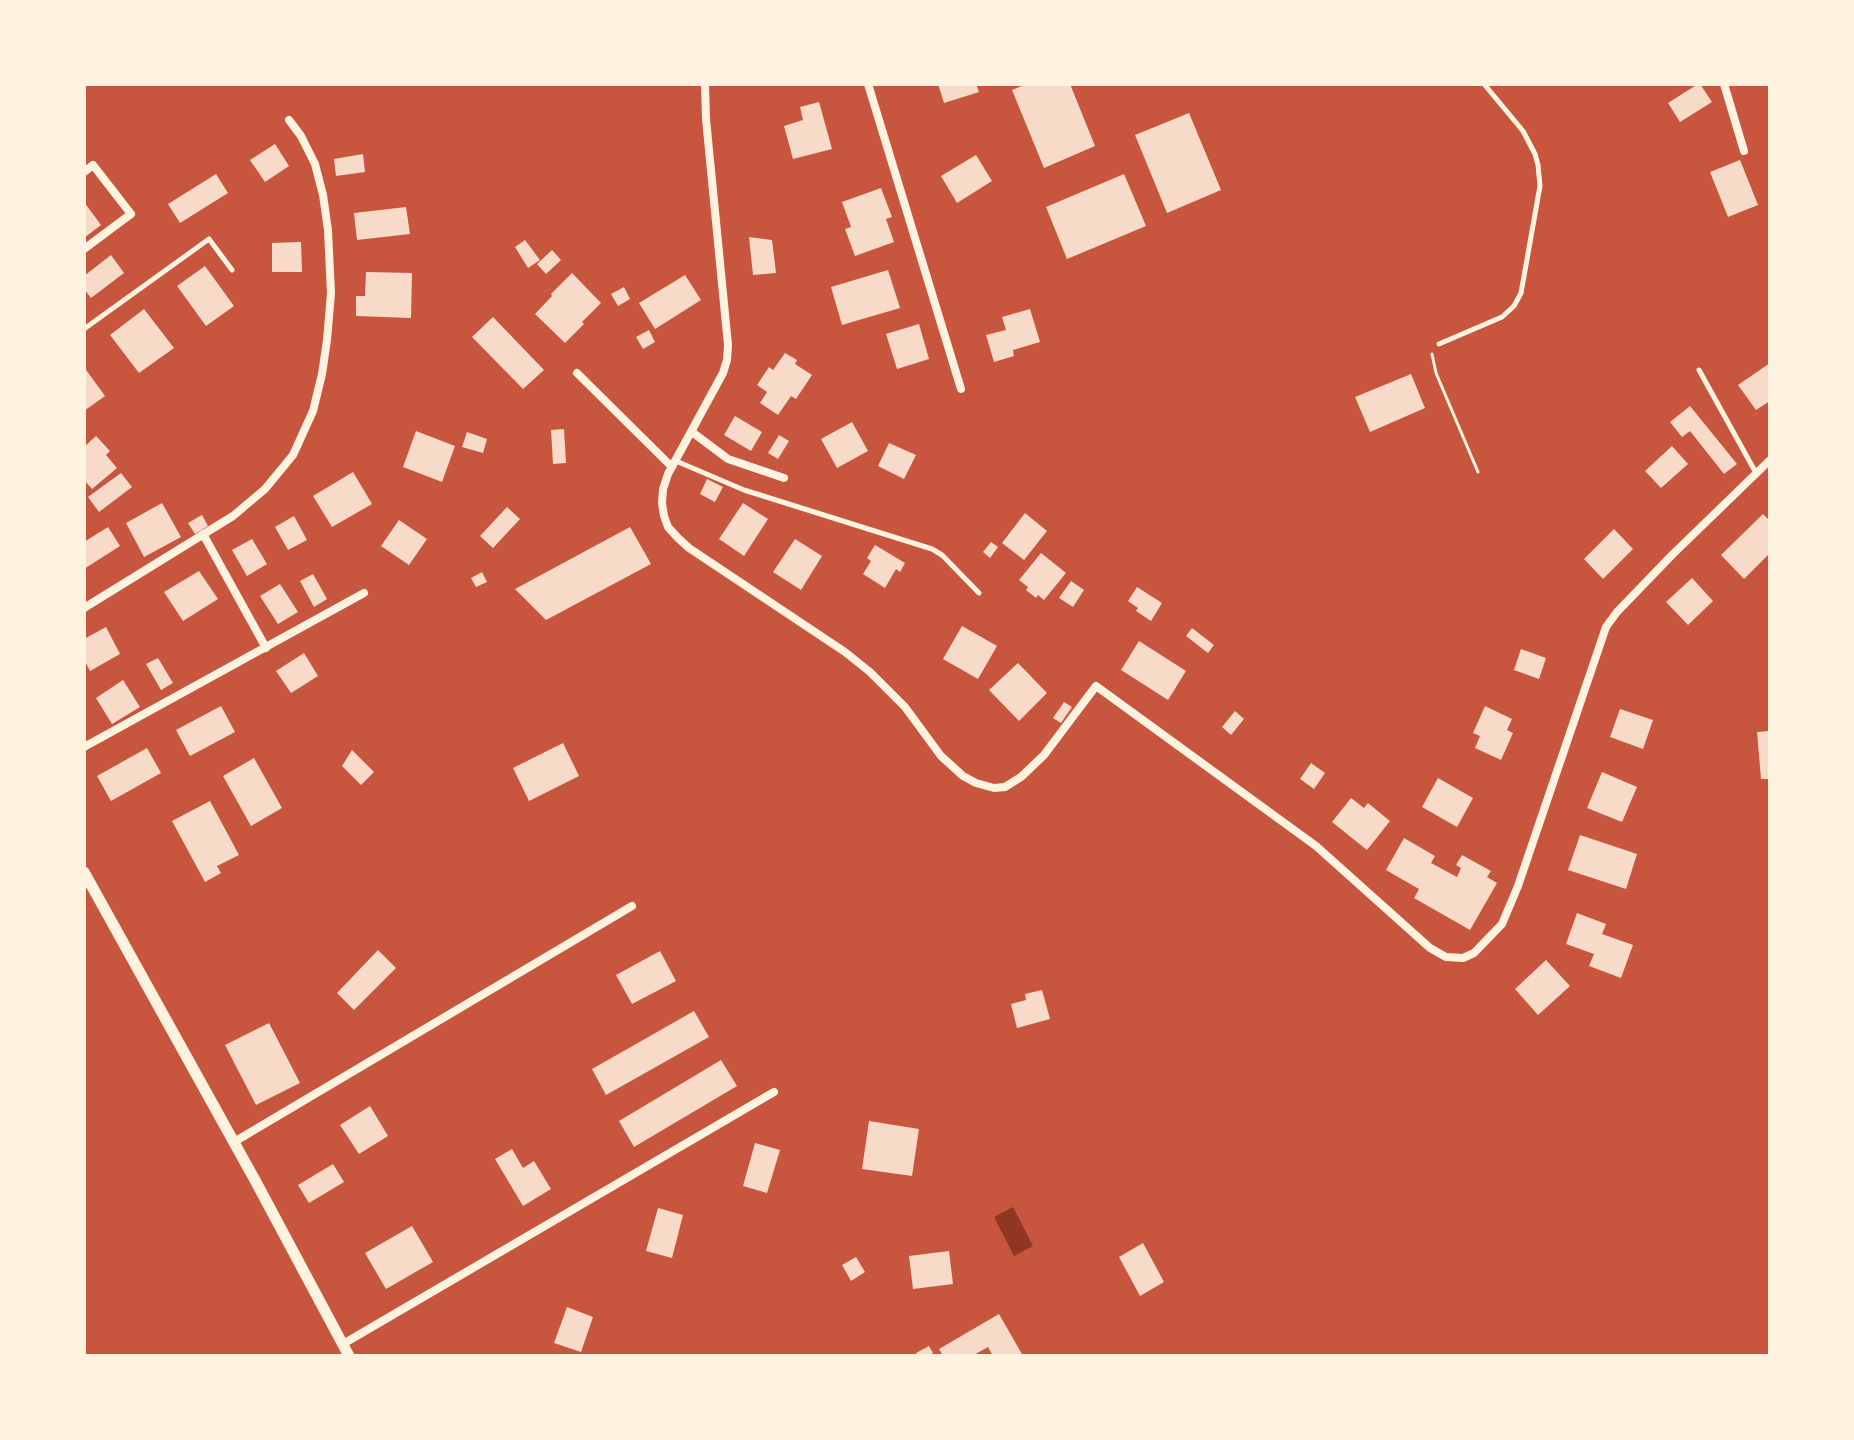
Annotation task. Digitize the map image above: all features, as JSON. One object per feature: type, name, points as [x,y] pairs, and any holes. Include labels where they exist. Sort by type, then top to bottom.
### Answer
[{"type":"street","points":[[705,84],[727,360],[663,489],[662,503],[668,527],[689,548],[863,666],[905,707],[941,756],[970,780],[994,788],[1013,784],[1044,755],[1096,686],[1305,838],[1430,948],[1446,957],[1463,958],[1474,953],[1502,924],[1518,886],[1606,627],[1672,555],[1770,460]]},
{"type":"street","points":[[868,84],[961,389]]},
{"type":"street","points":[[1724,84],[1744,151]]},
{"type":"street","points":[[84,608],[233,516],[265,489],[293,455],[313,411],[322,374],[331,293],[328,230],[315,164],[289,120]]},
{"type":"street","points":[[84,172],[93,165],[131,214],[84,249]]},
{"type":"street","points":[[577,373],[674,464]]},
{"type":"street","points":[[692,432],[728,459],[784,478]]},
{"type":"street","points":[[203,534],[266,648]]},
{"type":"street","points":[[84,747],[364,593]]},
{"type":"street","points":[[84,872],[349,1356]]},
{"type":"street","points":[[234,1142],[632,906]]},
{"type":"street","points":[[343,1344],[774,1092]]},
{"type":"lane","points":[[1439,344],[1502,317],[1518,301],[1540,186],[1531,144],[1484,84]]},
{"type":"lane","points":[[84,329],[209,239],[232,270]]},
{"type":"lane","points":[[1699,370],[1756,473]]},
{"type":"lane","points":[[674,464],[744,490],[932,549],[948,560],[979,593]]},
{"type":"path","points":[[1439,344],[1432,354],[1434,367],[1478,472]]},
{"type":"shaded area","points":[[1013,1207],[1033,1246],[1014,1256],[994,1217]]},
{"type":"building","points":[[938,84],[976,84],[979,92],[944,103]]},
{"type":"building","points":[[1027,84],[1070,84],[1095,146],[1044,168],[1012,90]]},
{"type":"building","points":[[1698,84],[1712,102],[1680,122],[1668,103]]},
{"type":"building","points":[[819,102],[832,149],[793,159],[784,126],[803,120],[800,107]]},
{"type":"building","points":[[1189,113],[1221,190],[1167,213],[1135,135]]},
{"type":"building","points":[[275,144],[289,166],[265,182],[250,160]]},
{"type":"building","points":[[363,154],[365,172],[336,176],[334,159]]},
{"type":"building","points":[[976,155],[992,181],[957,203],[941,176]]},
{"type":"building","points":[[1740,160],[1758,205],[1728,217],[1710,172]]},
{"type":"building","points":[[216,174],[228,193],[180,223],[168,204]]},
{"type":"building","points":[[1124,174],[1146,226],[1067,259],[1046,207]]},
{"type":"building","points":[[881,188],[892,217],[886,219],[894,242],[855,256],[845,229],[851,227],[842,202]]},
{"type":"building","points":[[84,202],[101,225],[84,238]]},
{"type":"building","points":[[406,207],[410,234],[357,240],[354,213]]},
{"type":"building","points":[[749,237],[772,240],[776,273],[753,275]]},
{"type":"building","points":[[525,240],[540,260],[528,268],[515,247]]},
{"type":"building","points":[[301,242],[302,272],[272,272],[272,243]]},
{"type":"building","points":[[552,250],[561,260],[546,274],[537,264]]},
{"type":"building","points":[[111,255],[124,273],[91,298],[84,289],[84,276]]},
{"type":"building","points":[[205,266],[234,306],[206,326],[177,286]]},
{"type":"building","points":[[888,270],[900,308],[842,325],[831,287]]},
{"type":"building","points":[[366,272],[412,273],[411,318],[356,316],[356,296],[365,296]]},
{"type":"building","points":[[572,273],[601,303],[565,343],[535,314]]},
{"type":"building","points":[[685,275],[701,300],[655,329],[639,303]]},
{"type":"building","points":[[624,287],[630,299],[618,306],[611,294]]},
{"type":"building","points":[[144,309],[174,348],[139,373],[110,335]]},
{"type":"building","points":[[1030,309],[1040,342],[1013,350],[1014,356],[994,362],[986,335],[1006,330],[1002,317]]},
{"type":"building","points":[[493,317],[544,370],[523,389],[472,337]]},
{"type":"building","points":[[919,324],[929,359],[897,369],[886,334]]},
{"type":"building","points":[[649,330],[655,342],[643,349],[636,337]]},
{"type":"building","points":[[785,353],[812,375],[796,399],[791,396],[778,415],[760,403],[767,392],[757,385],[769,367],[773,370]]},
{"type":"building","points":[[1770,363],[1770,401],[1756,410],[1738,385]]},
{"type":"building","points":[[84,367],[105,396],[84,411]]},
{"type":"building","points":[[1411,374],[1425,408],[1370,432],[1355,397]]},
{"type":"building","points":[[1690,406],[1737,464],[1724,474],[1690,431],[1682,437],[1670,422]]},
{"type":"building","points":[[735,416],[762,432],[751,451],[724,435]]},
{"type":"building","points":[[852,422],[868,451],[837,468],[821,439]]},
{"type":"building","points":[[564,429],[566,463],[553,464],[551,430]]},
{"type":"building","points":[[416,431],[455,446],[442,482],[403,467]]},
{"type":"building","points":[[467,432],[487,439],[483,453],[462,447]]},
{"type":"building","points":[[779,435],[789,441],[778,459],[768,453]]},
{"type":"building","points":[[96,436],[110,451],[106,455],[117,468],[92,489],[84,480],[84,447]]},
{"type":"building","points":[[889,443],[916,455],[904,479],[878,466]]},
{"type":"building","points":[[1672,446],[1688,464],[1661,488],[1645,471]]},
{"type":"building","points":[[353,472],[372,504],[332,527],[313,496]]},
{"type":"building","points":[[121,473],[132,487],[99,512],[88,497]]},
{"type":"building","points":[[707,479],[723,487],[715,502],[700,494]]},
{"type":"building","points":[[162,503],[181,537],[144,557],[126,523]]},
{"type":"building","points":[[743,503],[768,519],[744,556],[719,539]]},
{"type":"building","points":[[507,507],[520,519],[493,548],[480,536]]},
{"type":"building","points":[[1025,513],[1047,531],[1024,560],[1002,543]]},
{"type":"building","points":[[1763,514],[1770,521],[1770,553],[1744,579],[1721,555]]},
{"type":"building","points":[[202,515],[208,526],[195,534],[188,523]]},
{"type":"building","points":[[294,516],[307,540],[288,550],[275,527]]},
{"type":"building","points":[[399,520],[427,539],[409,565],[381,546]]},
{"type":"building","points":[[108,527],[120,546],[84,569],[84,542]]},
{"type":"building","points":[[630,527],[651,564],[546,620],[515,589]]},
{"type":"building","points":[[1614,529],[1633,549],[1603,579],[1584,559]]},
{"type":"building","points":[[252,539],[267,564],[247,576],[232,550]]},
{"type":"building","points":[[795,539],[822,556],[801,590],[773,572]]},
{"type":"building","points":[[991,542],[998,547],[990,558],[983,552]]},
{"type":"building","points":[[875,545],[905,563],[900,572],[896,569],[885,588],[863,574],[871,561],[867,558]]},
{"type":"building","points":[[1041,553],[1066,573],[1044,600],[1026,590],[1028,587],[1019,580]]},
{"type":"building","points":[[199,571],[218,599],[183,621],[164,592]]},
{"type":"building","points":[[482,572],[487,582],[476,587],[471,578]]},
{"type":"building","points":[[313,574],[327,599],[314,607],[300,581]]},
{"type":"building","points":[[1692,578],[1713,601],[1688,625],[1666,602]]},
{"type":"building","points":[[1071,581],[1084,590],[1073,607],[1059,598]]},
{"type":"building","points":[[280,584],[298,612],[278,624],[260,596]]},
{"type":"building","points":[[1137,587],[1162,603],[1151,621],[1128,601]]},
{"type":"building","points":[[962,626],[997,646],[978,679],[943,659]]},
{"type":"building","points":[[106,627],[120,654],[90,671],[84,659],[84,639]]},
{"type":"building","points":[[1192,628],[1214,645],[1208,653],[1186,636]]},
{"type":"building","points":[[1139,641],[1186,671],[1168,700],[1121,670]]},
{"type":"building","points":[[1521,649],[1546,658],[1539,679],[1514,670]]},
{"type":"building","points":[[304,653],[318,676],[291,693],[276,671]]},
{"type":"building","points":[[158,658],[173,683],[161,690],[146,664]]},
{"type":"building","points":[[1018,663],[1047,693],[1019,721],[989,690]]},
{"type":"building","points":[[123,680],[140,707],[112,724],[96,698]]},
{"type":"building","points":[[1064,702],[1072,707],[1061,723],[1053,718]]},
{"type":"building","points":[[221,706],[235,732],[190,756],[176,730]]},
{"type":"building","points":[[1485,706],[1512,719],[1507,730],[1513,733],[1501,760],[1475,748],[1480,736],[1473,733]]},
{"type":"building","points":[[1620,709],[1653,720],[1643,749],[1610,737]]},
{"type":"building","points":[[1235,711],[1244,719],[1231,735],[1222,727]]},
{"type":"building","points":[[1770,731],[1770,779],[1761,779],[1757,732]]},
{"type":"building","points":[[563,743],[579,776],[529,801],[513,768]]},
{"type":"building","points":[[147,748],[161,773],[111,801],[97,776]]},
{"type":"building","points":[[352,750],[374,772],[361,785],[342,766]]},
{"type":"building","points":[[254,758],[282,808],[251,826],[223,776]]},
{"type":"building","points":[[1311,763],[1325,773],[1314,789],[1300,779]]},
{"type":"building","points":[[1602,772],[1637,787],[1622,822],[1587,808]]},
{"type":"building","points":[[1438,778],[1473,798],[1457,827],[1422,807]]},
{"type":"building","points":[[1351,798],[1364,808],[1368,803],[1390,821],[1367,850],[1332,822]]},
{"type":"building","points":[[210,801],[239,855],[217,866],[221,873],[205,882],[172,821]]},
{"type":"building","points":[[1580,835],[1637,854],[1626,889],[1568,870]]},
{"type":"building","points":[[1404,838],[1435,856],[1431,863],[1457,877],[1461,868],[1456,865],[1462,855],[1491,871],[1487,877],[1497,883],[1470,930],[1414,898],[1419,889],[1386,870]]},
{"type":"building","points":[[1577,913],[1606,924],[1602,934],[1633,945],[1621,978],[1589,966],[1594,954],[1566,944]]},
{"type":"building","points":[[378,950],[396,968],[354,1010],[337,993]]},
{"type":"building","points":[[660,951],[676,981],[632,1004],[616,975]]},
{"type":"building","points":[[1546,960],[1570,986],[1538,1015],[1515,989]]},
{"type":"building","points":[[1042,990],[1050,1019],[1017,1028],[1011,1004],[1026,1000],[1025,994]]},
{"type":"building","points":[[694,1011],[709,1037],[606,1095],[592,1069]]},
{"type":"building","points":[[269,1023],[300,1083],[256,1105],[225,1045]]},
{"type":"building","points":[[721,1060],[737,1086],[634,1147],[619,1121]]},
{"type":"building","points":[[370,1106],[388,1136],[359,1154],[340,1125]]},
{"type":"building","points":[[869,1121],[919,1129],[912,1176],[862,1169]]},
{"type":"building","points":[[755,1143],[780,1150],[767,1193],[743,1186]]},
{"type":"building","points":[[512,1149],[523,1168],[534,1161],[551,1189],[523,1206],[495,1159]]},
{"type":"building","points":[[333,1164],[344,1182],[309,1203],[298,1185]]},
{"type":"building","points":[[658,1208],[683,1215],[672,1258],[646,1251]]},
{"type":"building","points":[[412,1226],[433,1262],[386,1289],[365,1253]]},
{"type":"building","points":[[1143,1243],[1164,1282],[1140,1296],[1119,1257]]},
{"type":"building","points":[[949,1251],[953,1284],[913,1289],[909,1256]]},
{"type":"building","points":[[856,1257],[865,1272],[851,1281],[842,1265]]},
{"type":"building","points":[[567,1307],[593,1317],[581,1352],[554,1343]]},
{"type":"building","points":[[999,1314],[1023,1356],[993,1356],[988,1347],[972,1356],[943,1356],[939,1349]]},
{"type":"building","points":[[929,1346],[933,1353],[918,1356],[916,1353]]}]
